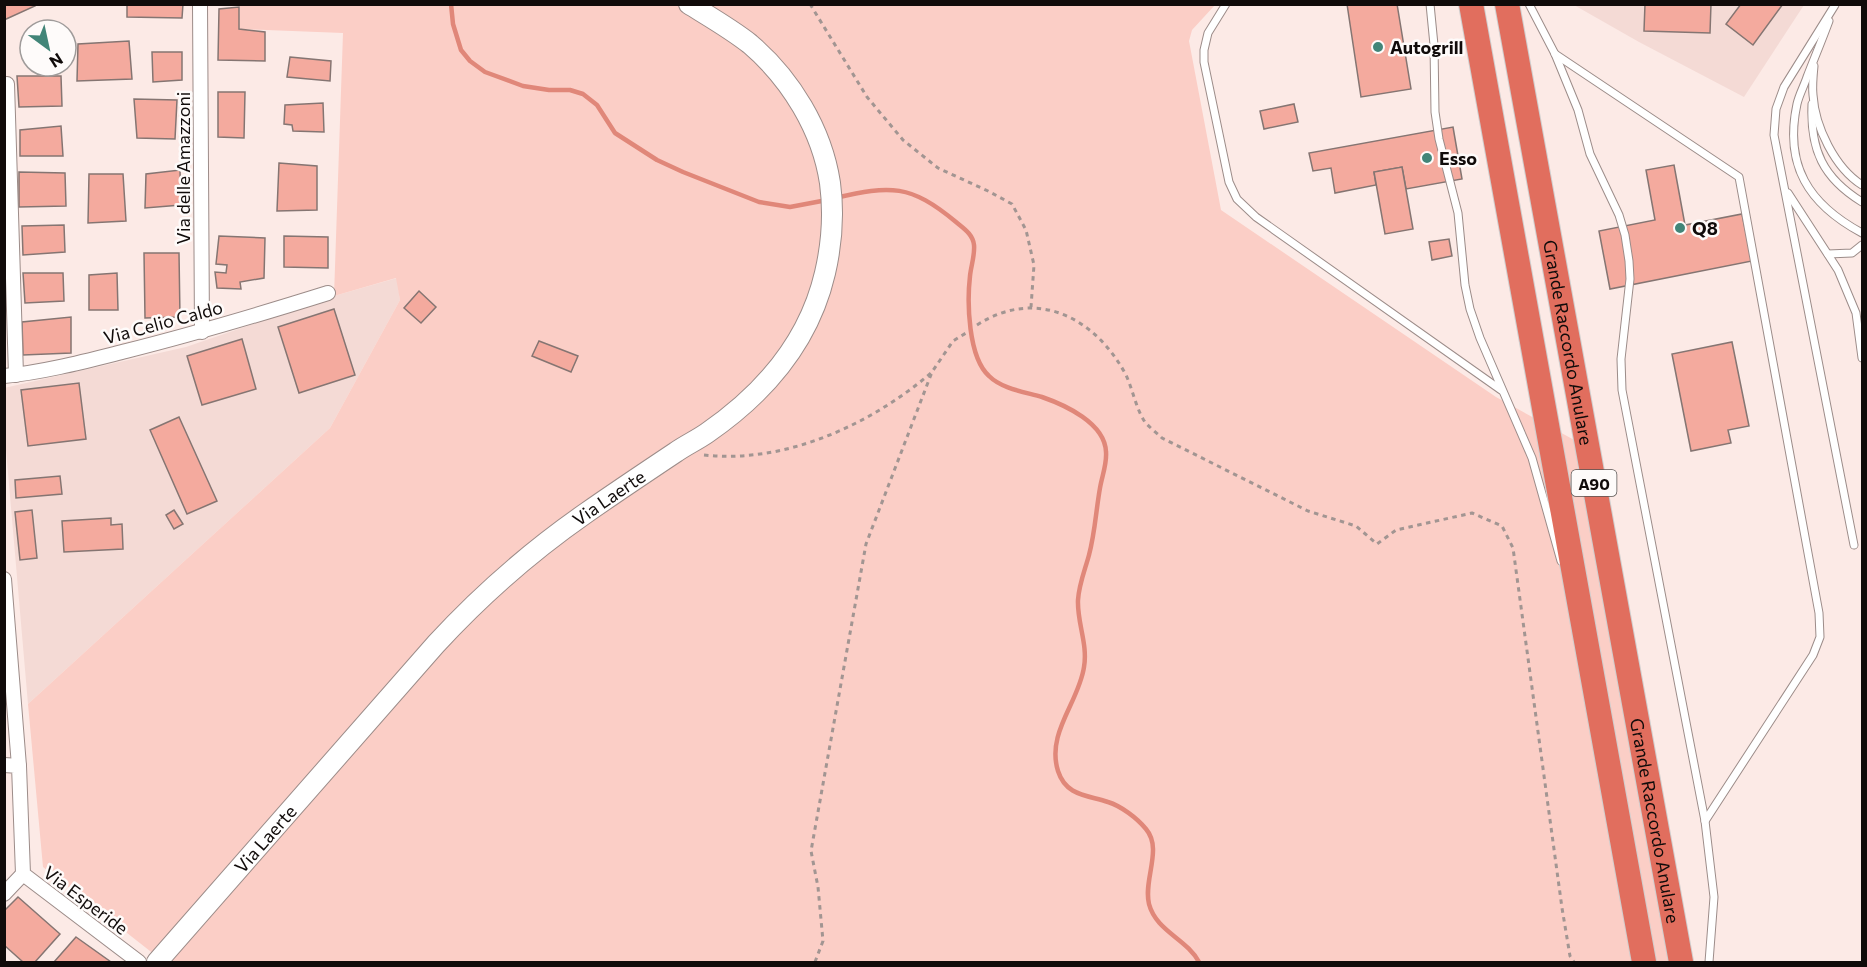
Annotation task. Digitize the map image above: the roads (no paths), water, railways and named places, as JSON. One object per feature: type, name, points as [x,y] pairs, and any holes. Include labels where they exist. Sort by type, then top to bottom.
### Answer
[{"type":"highway","name":"Grande Raccordo Anulare","points":[[1471,4],[1644,963]]},
{"type":"highway","name":"Grande Raccordo Anulare","points":[[1507,4],[1681,963]]},
{"type":"street","name":"Via delle Amazzoni","points":[[200,4],[202,332]]},
{"type":"street","name":"Via Laerte","points":[[157,963],[436,644],[479,598],[553,537],[678,450],[710,431],[751,399],[787,358],[805,329],[818,298],[832,229],[829,175],[822,148],[811,123],[774,69],[741,38],[689,4]]},
{"type":"street","points":[[7,84],[10,375]]},
{"type":"street","name":"Via Celio Caldo","points":[[10,375],[101,358],[202,332],[328,293]]},
{"type":"street","name":"Via Esperide","points":[[4,579],[19,766],[23,874],[139,963]]},
{"type":"street","points":[[4,765],[19,766]]},
{"type":"street","points":[[4,894],[23,874]]},
{"type":"lane","points":[[1226,4],[1208,33],[1204,62],[1227,176],[1237,199],[1256,217],[1503,391]]},
{"type":"lane","points":[[1431,4],[1435,112],[1439,139],[1458,213],[1468,301],[1480,338],[1532,458],[1552,532],[1583,626]]},
{"type":"lane","points":[[1528,4],[1555,54],[1578,110],[1590,154],[1619,215],[1628,249],[1630,279],[1621,352],[1622,390],[1705,821],[1714,897],[1709,963]]},
{"type":"lane","points":[[1835,4],[1814,65],[1811,123],[1815,145],[1822,163],[1836,183],[1863,202]]},
{"type":"lane","points":[[1835,4],[1784,87],[1776,109],[1774,135],[1854,545]]},
{"type":"lane","points":[[1835,4],[1797,102],[1794,129],[1795,158],[1800,173],[1813,195],[1848,225],[1863,233]]},
{"type":"lane","points":[[1555,54],[1739,177],[1819,613],[1820,637],[1813,655],[1705,821]]},
{"type":"lane","points":[[1814,65],[1813,97],[1823,135],[1835,159],[1863,185]]},
{"type":"lane","points":[[1785,189],[1838,270],[1856,313],[1863,358]]},
{"type":"lane","points":[[1828,254],[1852,253],[1863,245]]},
{"type":"waterway","points":[[451,4],[453,24],[461,50],[470,61],[485,72],[523,86],[570,90],[583,94],[597,105],[615,133],[657,160],[759,202],[790,207],[827,200]]},
{"type":"waterway","points":[[835,198],[886,190],[912,194],[926,200],[965,229],[970,234],[974,245],[969,287],[970,329],[982,367],[1000,384],[1042,397],[1072,410],[1091,424],[1099,432],[1104,442],[1105,466],[1091,547],[1078,600],[1085,650],[1084,667],[1060,731],[1055,757],[1062,779],[1072,790],[1118,806],[1146,829],[1153,846],[1148,885],[1149,904],[1158,921],[1187,947],[1199,962]]},
{"type":"place","name":"Autogrill","points":[[1378,47]]},
{"type":"place","name":"Esso","points":[[1427,158]]},
{"type":"place","name":"Q8","points":[[1680,228]]}]
